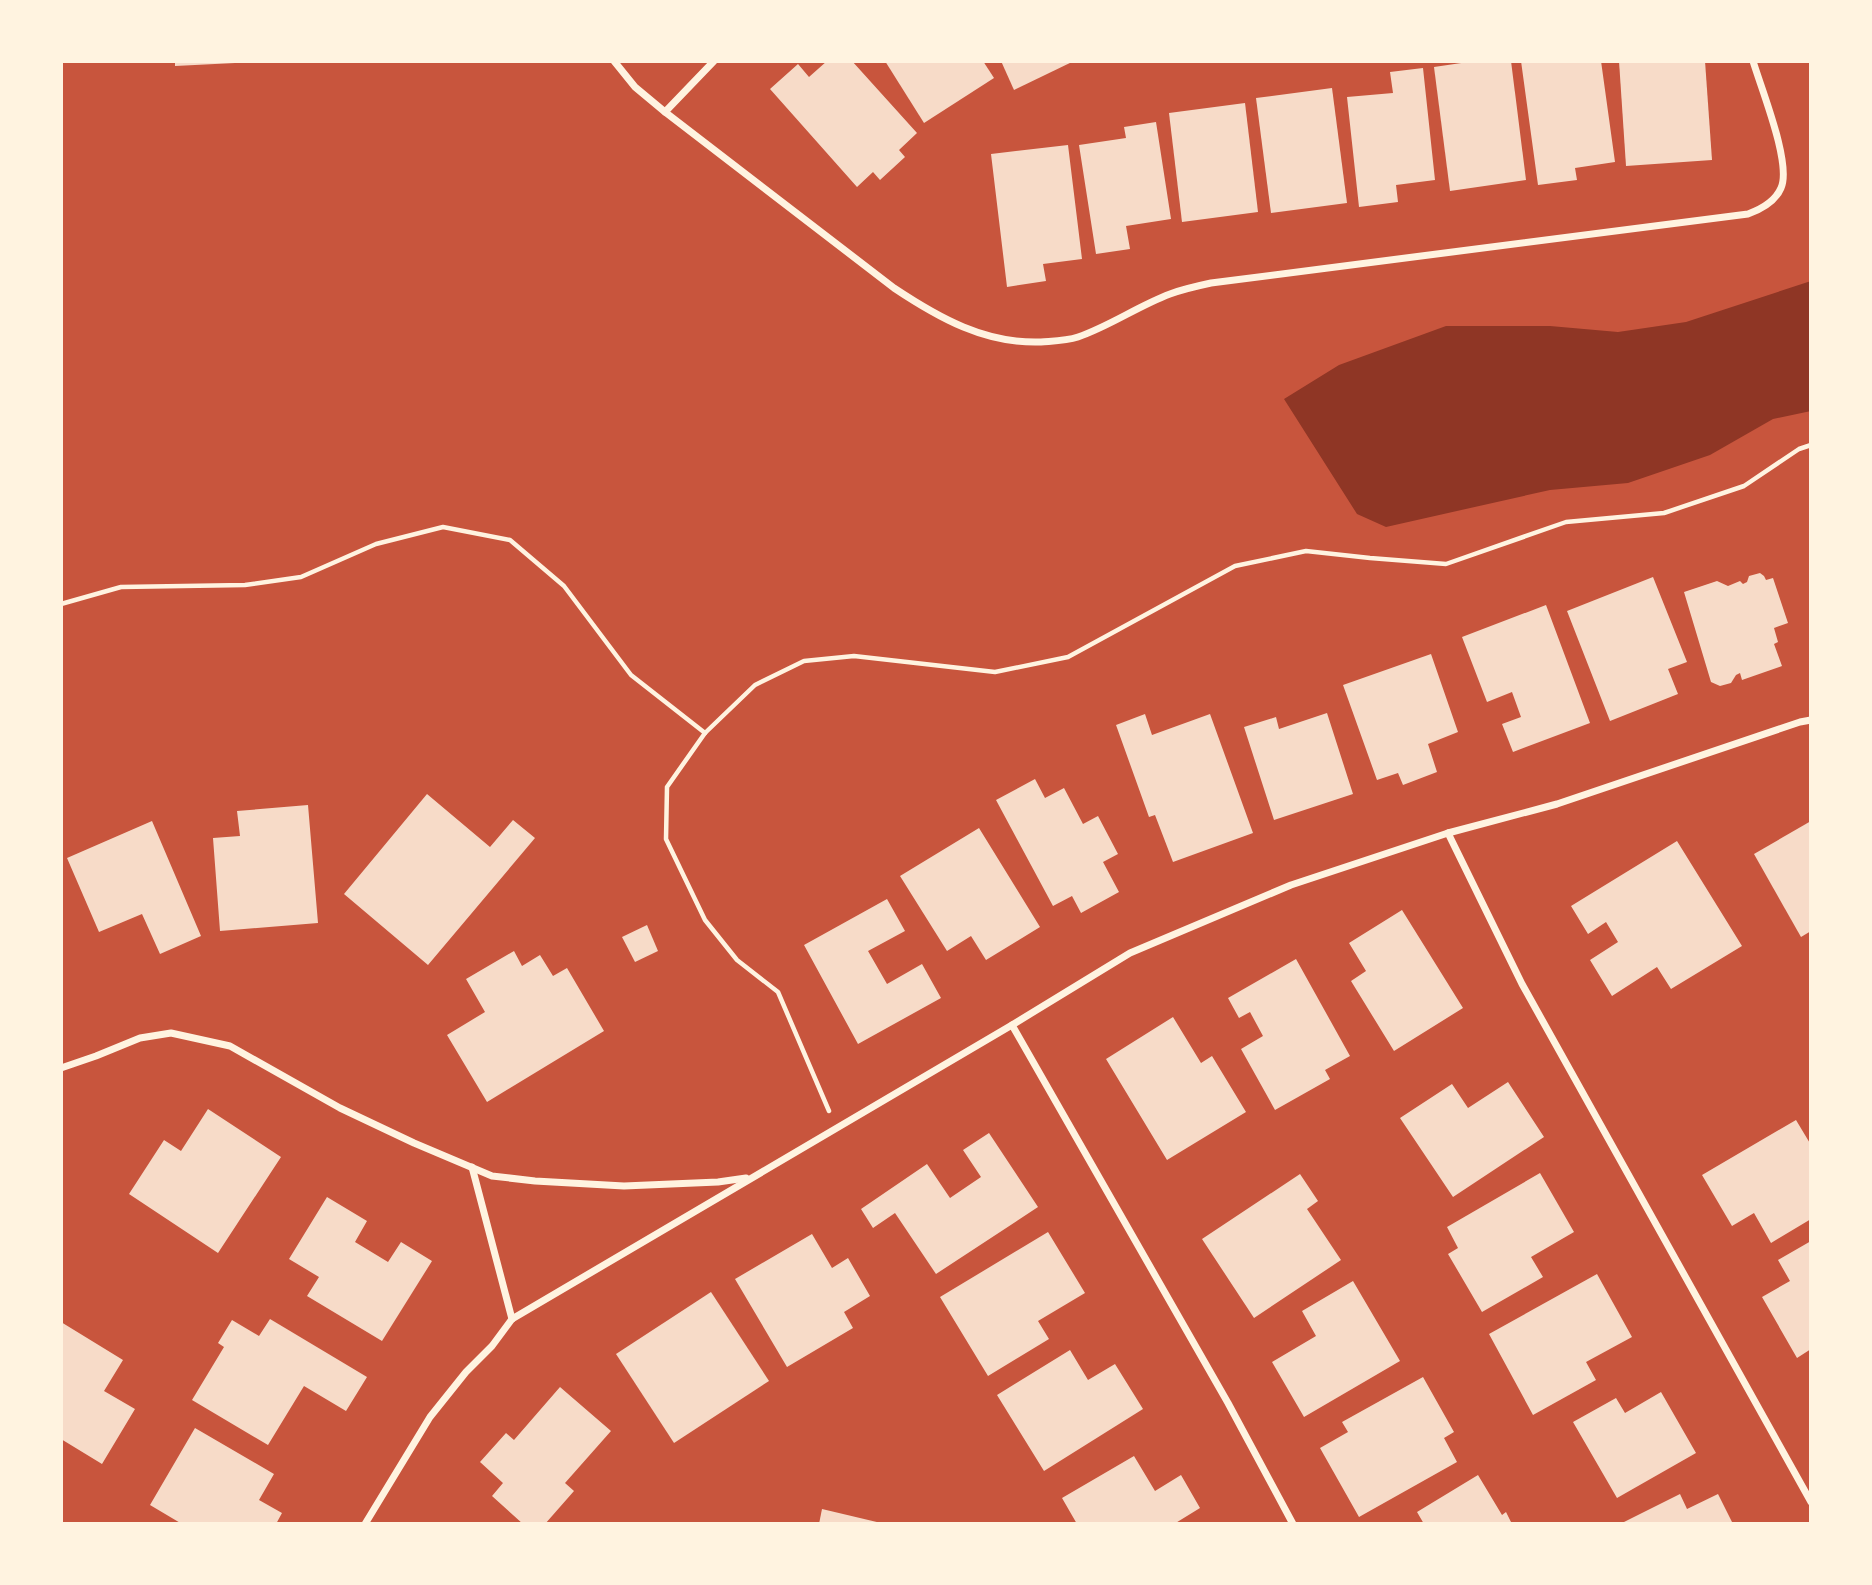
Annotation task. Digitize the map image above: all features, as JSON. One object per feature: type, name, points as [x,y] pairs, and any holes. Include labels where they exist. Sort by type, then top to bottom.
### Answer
[{"type":"street","points":[[614,61],[635,87],[665,112],[894,288],[948,321],[977,333],[1005,341],[1021,342],[1059,341],[1077,337],[1169,294],[1211,283],[1748,214],[1762,208],[1777,195],[1784,179],[1783,162],[1753,61]]},
{"type":"street","points":[[665,112],[714,61]]},
{"type":"street","points":[[365,1524],[430,1417],[512,1319],[1130,953],[1291,885],[1448,833],[1557,804],[1811,720]]},
{"type":"street","points":[[1448,833],[1522,984],[1811,1502]]},
{"type":"street","points":[[1012,1025],[1228,1404],[1293,1524]]},
{"type":"street","points":[[61,1068],[141,1038],[171,1032],[230,1046],[340,1108],[492,1176],[624,1186],[718,1182],[751,1177]]},
{"type":"street","points":[[472,1167],[512,1319]]},
{"type":"path","points":[[836,1128],[778,992],[737,960],[705,919],[666,839],[667,788],[705,733],[755,685],[804,661],[854,656],[995,672],[1068,657],[1235,566],[1306,551],[1446,564],[1566,522],[1664,513],[1744,486],[1799,449],[1811,445]]},
{"type":"path","points":[[61,604],[121,587],[245,585],[301,577],[376,544],[443,527],[510,540],[564,586],[631,675],[705,733]]},
{"type":"shaded area","points":[[1811,281],[1811,411],[1773,419],[1710,455],[1628,483],[1550,490],[1386,527],[1357,514],[1284,399],[1339,365],[1446,326],[1550,326],[1618,332],[1686,322]]},
{"type":"building","points":[[175,61],[235,61],[235,63],[175,66]]},
{"type":"building","points":[[827,61],[852,61],[917,133],[899,150],[905,157],[880,180],[873,172],[857,187],[770,89],[798,64],[809,77]]},
{"type":"building","points":[[885,61],[983,61],[994,78],[924,123]]},
{"type":"building","points":[[1001,61],[1074,61],[1014,90]]},
{"type":"building","points":[[1475,61],[1511,61],[1526,180],[1450,191],[1434,67]]},
{"type":"building","points":[[1521,61],[1601,61],[1615,162],[1575,168],[1577,180],[1538,185]]},
{"type":"building","points":[[1619,61],[1705,61],[1712,160],[1626,166]]},
{"type":"building","points":[[1423,68],[1435,180],[1396,185],[1398,202],[1359,207],[1347,97],[1393,93],[1390,72]]},
{"type":"building","points":[[1332,88],[1347,203],[1271,213],[1256,98]]},
{"type":"building","points":[[1245,103],[1258,212],[1182,222],[1169,113]]},
{"type":"building","points":[[1156,122],[1171,219],[1126,226],[1130,249],[1096,254],[1079,145],[1126,138],[1124,127]]},
{"type":"building","points":[[1068,145],[1082,259],[1043,264],[1046,281],[1007,287],[991,154]]},
{"type":"building","points":[[1760,573],[1766,580],[1773,578],[1788,623],[1774,628],[1778,642],[1774,644],[1782,666],[1742,680],[1740,673],[1731,683],[1720,686],[1711,682],[1684,592],[1717,581],[1728,586],[1740,581],[1743,584],[1749,576]]},
{"type":"building","points":[[1653,577],[1687,662],[1668,669],[1678,694],[1610,721],[1567,611]]},
{"type":"building","points":[[1546,605],[1590,723],[1513,752],[1502,724],[1521,717],[1512,692],[1487,702],[1462,637]]},
{"type":"building","points":[[1431,654],[1458,732],[1428,744],[1437,772],[1403,785],[1398,773],[1377,780],[1343,685]]},
{"type":"building","points":[[1327,713],[1353,794],[1274,820],[1244,727],[1276,717],[1279,729]]},
{"type":"building","points":[[1145,714],[1152,735],[1210,714],[1253,833],[1173,862],[1155,815],[1149,817],[1116,725]]},
{"type":"building","points":[[1035,779],[1045,798],[1064,788],[1083,824],[1098,816],[1118,854],[1103,862],[1119,892],[1081,913],[1072,896],[1053,906],[996,800]]},
{"type":"building","points":[[427,794],[490,847],[513,820],[535,838],[428,965],[344,894]]},
{"type":"building","points":[[308,805],[318,923],[220,931],[213,838],[240,836],[237,811]]},
{"type":"building","points":[[152,821],[201,936],[160,954],[142,914],[99,932],[67,858]]},
{"type":"building","points":[[1811,821],[1811,931],[1801,937],[1754,854]]},
{"type":"building","points":[[979,828],[1040,927],[986,960],[971,936],[947,951],[900,876]]},
{"type":"building","points":[[1677,841],[1742,946],[1671,989],[1657,967],[1612,996],[1590,960],[1618,942],[1606,922],[1588,934],[1571,906]]},
{"type":"building","points":[[887,899],[905,931],[868,951],[887,984],[922,964],[941,998],[858,1044],[804,945]]},
{"type":"building","points":[[1402,910],[1463,1008],[1394,1051],[1351,981],[1366,971],[1349,943]]},
{"type":"building","points":[[647,925],[658,951],[635,962],[622,937]]},
{"type":"building","points":[[514,951],[522,966],[540,955],[553,976],[567,968],[604,1031],[487,1102],[447,1035],[485,1012],[466,979]]},
{"type":"building","points":[[1296,959],[1350,1056],[1325,1070],[1330,1079],[1275,1110],[1241,1049],[1263,1036],[1250,1012],[1239,1018],[1228,998]]},
{"type":"building","points":[[1173,1017],[1201,1063],[1212,1056],[1246,1112],[1167,1160],[1106,1059]]},
{"type":"building","points":[[1508,1082],[1544,1137],[1453,1197],[1400,1118],[1452,1084],[1468,1108]]},
{"type":"building","points":[[208,1109],[281,1157],[218,1253],[129,1194],[164,1140],[181,1151]]},
{"type":"building","points":[[1796,1120],[1811,1145],[1811,1219],[1771,1243],[1754,1213],[1732,1226],[1702,1175]]},
{"type":"building","points":[[989,1133],[1038,1207],[936,1274],[895,1213],[873,1228],[861,1209],[927,1164],[950,1198],[981,1177],[963,1150]]},
{"type":"building","points":[[1540,1173],[1574,1232],[1531,1257],[1543,1277],[1482,1312],[1448,1254],[1458,1248],[1447,1227]]},
{"type":"building","points":[[1300,1174],[1318,1201],[1307,1209],[1341,1260],[1254,1318],[1202,1239]]},
{"type":"building","points":[[327,1197],[367,1221],[355,1242],[388,1262],[401,1242],[432,1261],[382,1341],[307,1296],[319,1277],[289,1259]]},
{"type":"building","points":[[1048,1232],[1085,1293],[1038,1321],[1049,1339],[988,1376],[940,1297]]},
{"type":"building","points":[[812,1234],[832,1268],[848,1258],[870,1296],[844,1312],[853,1328],[787,1367],[735,1279]]},
{"type":"building","points":[[1811,1241],[1811,1349],[1797,1358],[1762,1297],[1790,1281],[1778,1260]]},
{"type":"building","points":[[1597,1274],[1632,1337],[1586,1362],[1596,1380],[1533,1415],[1489,1334]]},
{"type":"building","points":[[1353,1281],[1400,1361],[1304,1417],[1272,1362],[1316,1336],[1302,1311]]},
{"type":"building","points":[[711,1292],[769,1381],[674,1443],[616,1354]]},
{"type":"building","points":[[270,1319],[367,1377],[346,1411],[304,1386],[268,1445],[192,1400],[224,1347],[218,1343],[232,1320],[259,1336]]},
{"type":"building","points":[[61,1322],[123,1360],[104,1391],[135,1409],[102,1464],[61,1439]]},
{"type":"building","points":[[1070,1350],[1088,1380],[1115,1364],[1143,1409],[1044,1471],[997,1395]]},
{"type":"building","points":[[1423,1377],[1454,1432],[1444,1438],[1457,1462],[1359,1517],[1320,1448],[1348,1432],[1342,1422]]},
{"type":"building","points":[[560,1387],[611,1431],[565,1483],[574,1491],[545,1524],[523,1524],[492,1496],[503,1483],[480,1462],[506,1433],[514,1440]]},
{"type":"building","points":[[1661,1392],[1696,1453],[1617,1498],[1573,1422],[1616,1398],[1625,1413]]},
{"type":"building","points":[[195,1428],[274,1474],[259,1500],[282,1513],[276,1524],[182,1524],[150,1505]]},
{"type":"building","points":[[1134,1456],[1155,1491],[1181,1475],[1200,1508],[1174,1524],[1077,1524],[1062,1498]]},
{"type":"building","points":[[1478,1475],[1502,1515],[1506,1512],[1512,1524],[1424,1524],[1417,1512]]},
{"type":"building","points":[[1680,1494],[1687,1509],[1718,1494],[1733,1524],[1620,1524]]},
{"type":"building","points":[[822,1509],[881,1523],[881,1524],[819,1524]]}]
